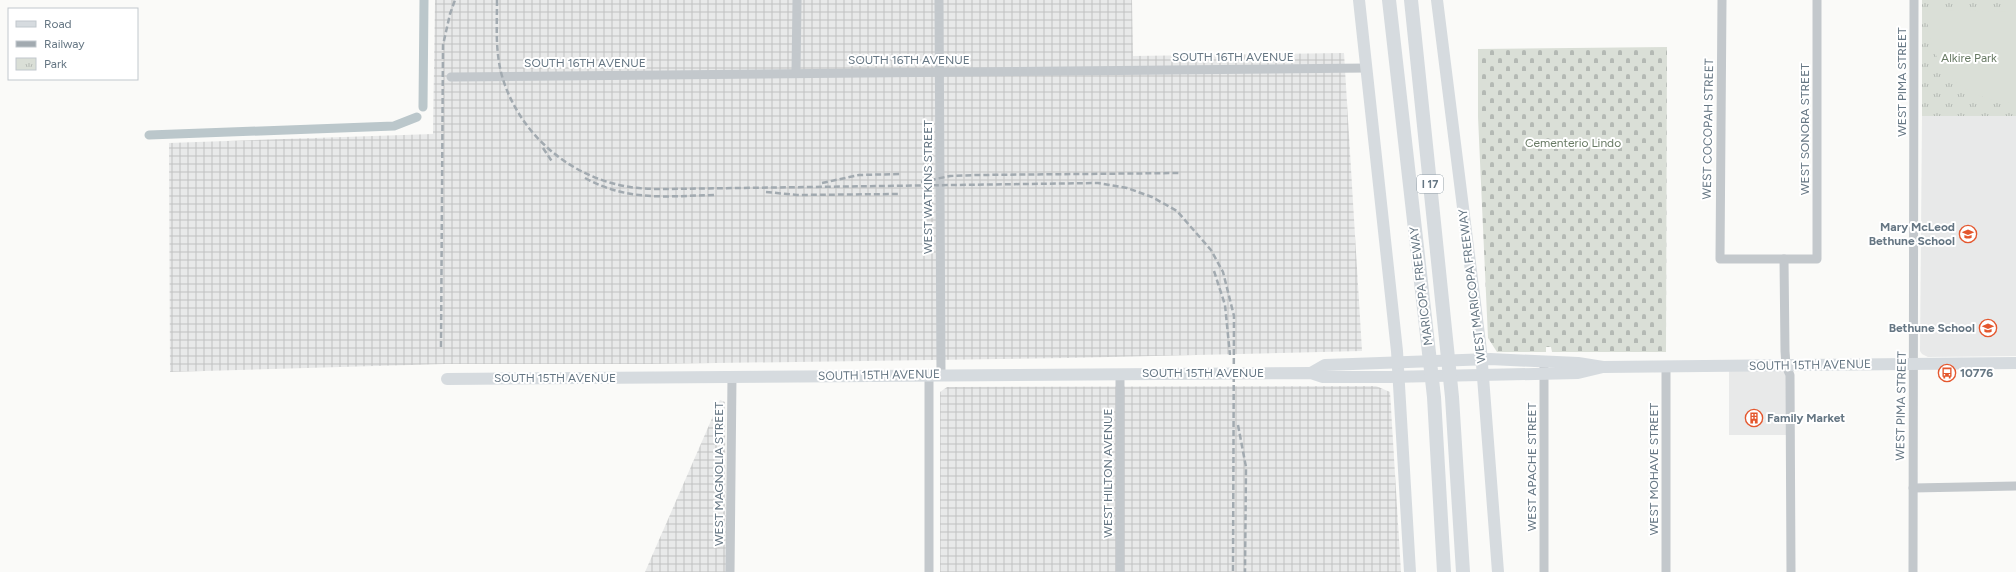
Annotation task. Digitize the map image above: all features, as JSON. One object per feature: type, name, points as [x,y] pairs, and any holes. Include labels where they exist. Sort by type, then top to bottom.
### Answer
[{"type":"highway","name":"MARICOPA FREEWAY","points":[[1411,0],[1452,398],[1463,572]]},
{"type":"highway","points":[[1414,28],[1420,8],[1420,0]]},
{"type":"highway","name":"MARICOPA FREEWAY","points":[[1389,2],[1434,397],[1444,572]]},
{"type":"main road","points":[[1359,0],[1397,362],[1407,496],[1410,572]]},
{"type":"main road","name":"WEST MARICOPA FREEWAY","points":[[1437,0],[1483,376],[1498,572]]},
{"type":"main road","name":"SOUTH 15TH AVENUE","points":[[1311,372],[1325,365],[1481,360],[1544,368]]},
{"type":"main road","name":"SOUTH 15TH AVENUE","points":[[447,379],[1311,372],[1323,377],[1398,377],[1483,376],[1578,363],[1603,367],[1666,367],[2016,363]]},
{"type":"street","points":[[796,73],[797,0]]},
{"type":"street","name":"WEST WATKINS STREET","points":[[939,0],[941,374]]},
{"type":"street","name":"WEST COCOPAH STREET","points":[[1722,0],[1720,259],[1784,259]]},
{"type":"street","name":"WEST SONORA STREET","points":[[1784,259],[1817,259],[1817,0]]},
{"type":"street","name":"WEST PIMA STREET","points":[[1913,572],[1914,0]]},
{"type":"street","name":"SOUTH 16TH AVENUE","points":[[452,77],[939,71],[1367,68]]},
{"type":"street","points":[[1784,259],[1786,366],[1790,380],[1791,572]]},
{"type":"street","name":"WEST MOHAVE STREET","points":[[1666,367],[1666,572]]},
{"type":"street","name":"WEST APACHE STREET","points":[[1544,368],[1544,572]]},
{"type":"street","points":[[929,374],[929,572]]},
{"type":"street","name":"WEST HILTON AVENUE","points":[[1120,374],[1120,572]]},
{"type":"street","name":"WEST MAGNOLIA STREET","points":[[730,572],[732,377]]},
{"type":"street","points":[[1913,488],[2016,486]]},
{"type":"shaded area","points":[[435,0],[1132,0],[1133,56],[1344,53],[1362,351],[1067,358],[651,364],[445,364],[170,372],[169,143],[433,134]]},
{"type":"shaded area","name":"Mary McLeod Bethune School","points":[[1922,116],[2016,116],[2016,356],[1928,357],[1920,351]]},
{"type":"shaded area","points":[[1729,369],[1784,369],[1788,378],[1788,435],[1729,435]]},
{"type":"shaded area","points":[[1376,386],[1390,392],[1401,572],[940,572],[940,392],[947,387]]},
{"type":"shaded area","points":[[720,400],[725,402],[726,572],[645,572]]},
{"type":"green space","name":"Alkire Park","points":[[1922,0],[2016,0],[2016,116],[1922,116]]},
{"type":"green space","points":[[1937,10],[2016,12],[2016,98],[2011,103],[1993,100],[1977,95],[1952,79],[1935,53],[1930,37],[1927,19]]},
{"type":"green space","name":"Cementerio Lindo","points":[[1667,47],[1666,352],[1552,352],[1551,347],[1546,347],[1546,352],[1497,352],[1488,338],[1478,117],[1478,49]]},
{"type":"waterway","points":[[423,107],[424,0]]},
{"type":"waterway","points":[[149,135],[394,126],[417,117]]},
{"type":"railway","points":[[441,347],[443,45],[450,14],[455,0]]},
{"type":"railway","points":[[497,0],[497,38],[500,67],[510,97],[521,117],[534,134],[550,150],[587,174],[608,182],[635,188],[648,189],[1098,183],[1127,188],[1152,197],[1177,211],[1211,250],[1223,272],[1234,316],[1233,572]]},
{"type":"railway","points":[[543,148],[553,163]]},
{"type":"railway","points":[[921,182],[950,176],[977,175],[1181,173]]},
{"type":"railway","points":[[822,183],[859,175],[902,174]]},
{"type":"railway","points":[[585,178],[601,186],[617,191],[648,196],[715,195]]},
{"type":"railway","points":[[766,192],[797,195],[900,194]]},
{"type":"railway","points":[[1214,271],[1225,305],[1230,355]]},
{"type":"railway","points":[[1238,425],[1246,467],[1245,572]]},
{"type":"place","name":"Mary McLeod Bethune School","points":[[1968,234]]},
{"type":"place","name":"Bethune School","points":[[1988,328]]},
{"type":"place","name":"10776","points":[[1947,373]]},
{"type":"place","name":"Family Market","points":[[1754,418]]}]
